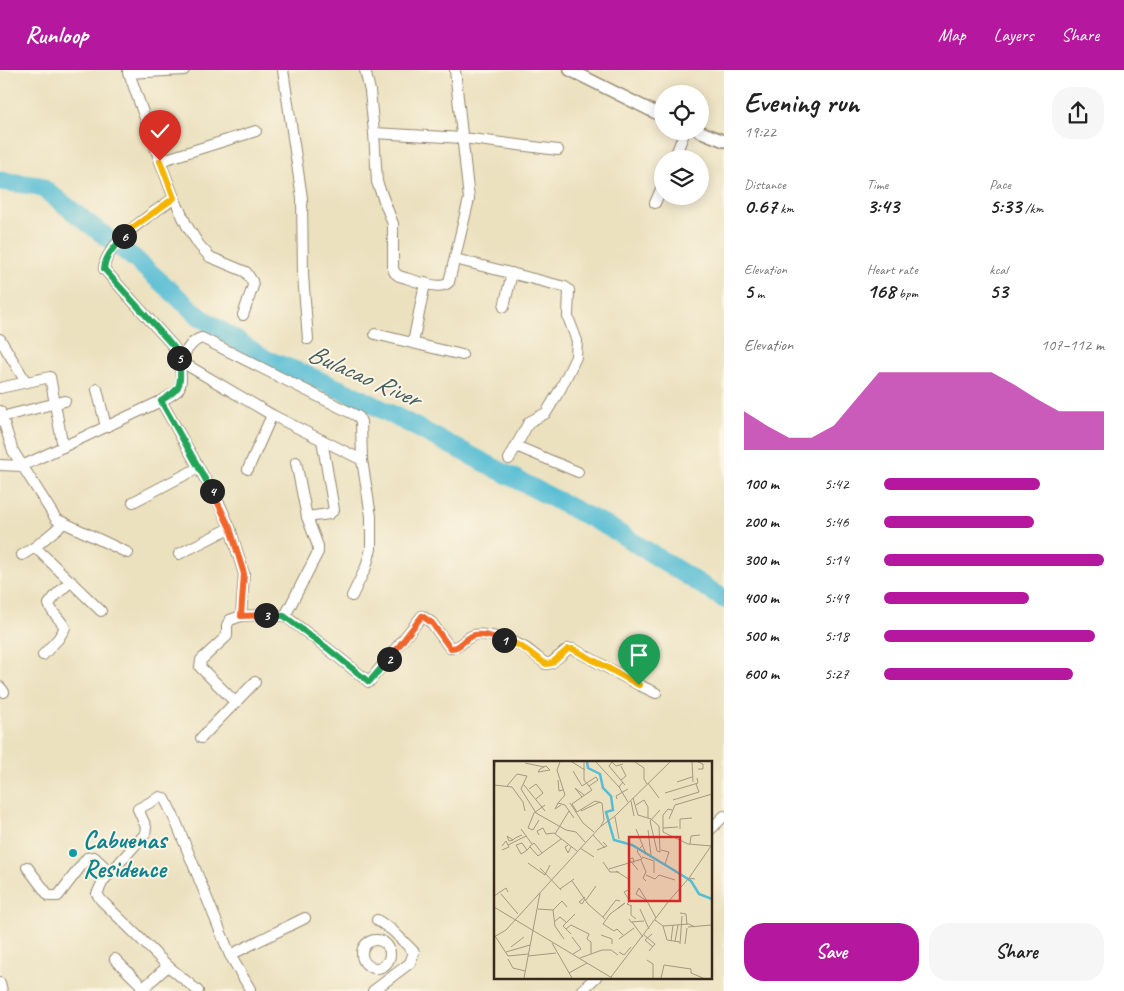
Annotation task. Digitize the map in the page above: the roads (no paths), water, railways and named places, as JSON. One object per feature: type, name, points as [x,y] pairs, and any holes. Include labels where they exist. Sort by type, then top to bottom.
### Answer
[{"type":"street","points":[[184,70],[128,72],[174,198],[187,226],[199,245],[210,256],[246,272],[252,280],[253,286],[243,315]]},
{"type":"street","points":[[283,70],[302,198],[303,275],[308,339]]},
{"type":"street","points":[[365,70],[370,91],[377,182],[393,224],[393,269],[399,276],[439,287],[447,285],[449,282],[469,199],[455,70]]},
{"type":"street","points":[[570,70],[654,112]]},
{"type":"street","points":[[160,161],[256,131]]},
{"type":"street","points":[[374,133],[463,138],[558,150]]},
{"type":"street","points":[[709,135],[724,140]]},
{"type":"street","points":[[0,465],[22,466],[161,401],[177,391],[180,385],[180,361],[174,347],[104,269],[104,262],[109,254],[132,228],[174,198]]},
{"type":"street","points":[[455,259],[565,287],[569,290],[568,317],[577,342],[578,351],[576,357],[546,413],[529,422],[510,459]]},
{"type":"street","points":[[504,307],[512,273]]},
{"type":"street","points":[[413,343],[425,283]]},
{"type":"street","points":[[375,334],[462,355]]},
{"type":"street","points":[[180,361],[196,340],[202,338],[359,417],[361,422],[362,460],[371,516],[371,549],[366,567],[352,596]]},
{"type":"street","points":[[0,339],[26,382]]},
{"type":"street","points":[[180,361],[272,415],[362,460]]},
{"type":"street","points":[[0,388],[50,377],[61,403],[63,447]]},
{"type":"street","points":[[98,389],[106,427]]},
{"type":"street","points":[[161,401],[221,508],[230,528],[244,574],[241,616]]},
{"type":"street","points":[[61,403],[4,413],[13,452],[56,519],[128,553]]},
{"type":"street","points":[[248,469],[272,415]]},
{"type":"street","points":[[307,517],[329,514],[334,510],[322,440]]},
{"type":"street","points":[[516,446],[578,472]]},
{"type":"street","points":[[284,616],[318,552],[318,546],[307,517],[296,462]]},
{"type":"street","points":[[133,502],[198,468]]},
{"type":"street","points":[[22,555],[35,547],[64,523]]},
{"type":"street","points":[[179,554],[230,528]]},
{"type":"street","points":[[35,547],[101,611]]},
{"type":"street","points":[[43,655],[58,639],[65,628],[58,617],[50,610],[49,604],[71,581]]},
{"type":"street","points":[[236,704],[199,664],[227,636],[227,625],[230,620],[241,616],[263,615],[284,616],[369,682],[422,616],[432,623],[450,648],[458,646],[467,638],[475,635],[484,635],[516,643],[546,664],[552,663],[568,649],[573,649],[656,693]]},
{"type":"street","points":[[201,738],[236,704],[255,682]]},
{"type":"street","points":[[192,990],[101,900],[98,894],[103,881],[146,830],[138,809],[160,797],[164,798],[176,822],[230,955],[248,990]]},
{"type":"street","points":[[712,828],[724,816]]},
{"type":"street","points":[[27,867],[49,896],[52,897],[58,896],[87,858],[94,857],[110,872]]},
{"type":"street","points":[[230,955],[305,918]]},
{"type":"street","points":[[373,991],[410,963],[414,952],[392,930],[377,920]]},
{"type":"street","points":[[115,959],[142,989],[168,966]]},
{"type":"street","points":[[384,965],[391,978]]},
{"type":"street","points":[[581,991],[595,978]]},
{"type":"street","points":[[0,983],[2,991]]},
{"type":"waterway","name":"Bulacao River","points":[[0,181],[40,186],[135,259],[200,317],[267,360],[362,399],[614,530],[724,599]]},
{"type":"place","name":"Cabuenas Residence","points":[[73,853]]}]
